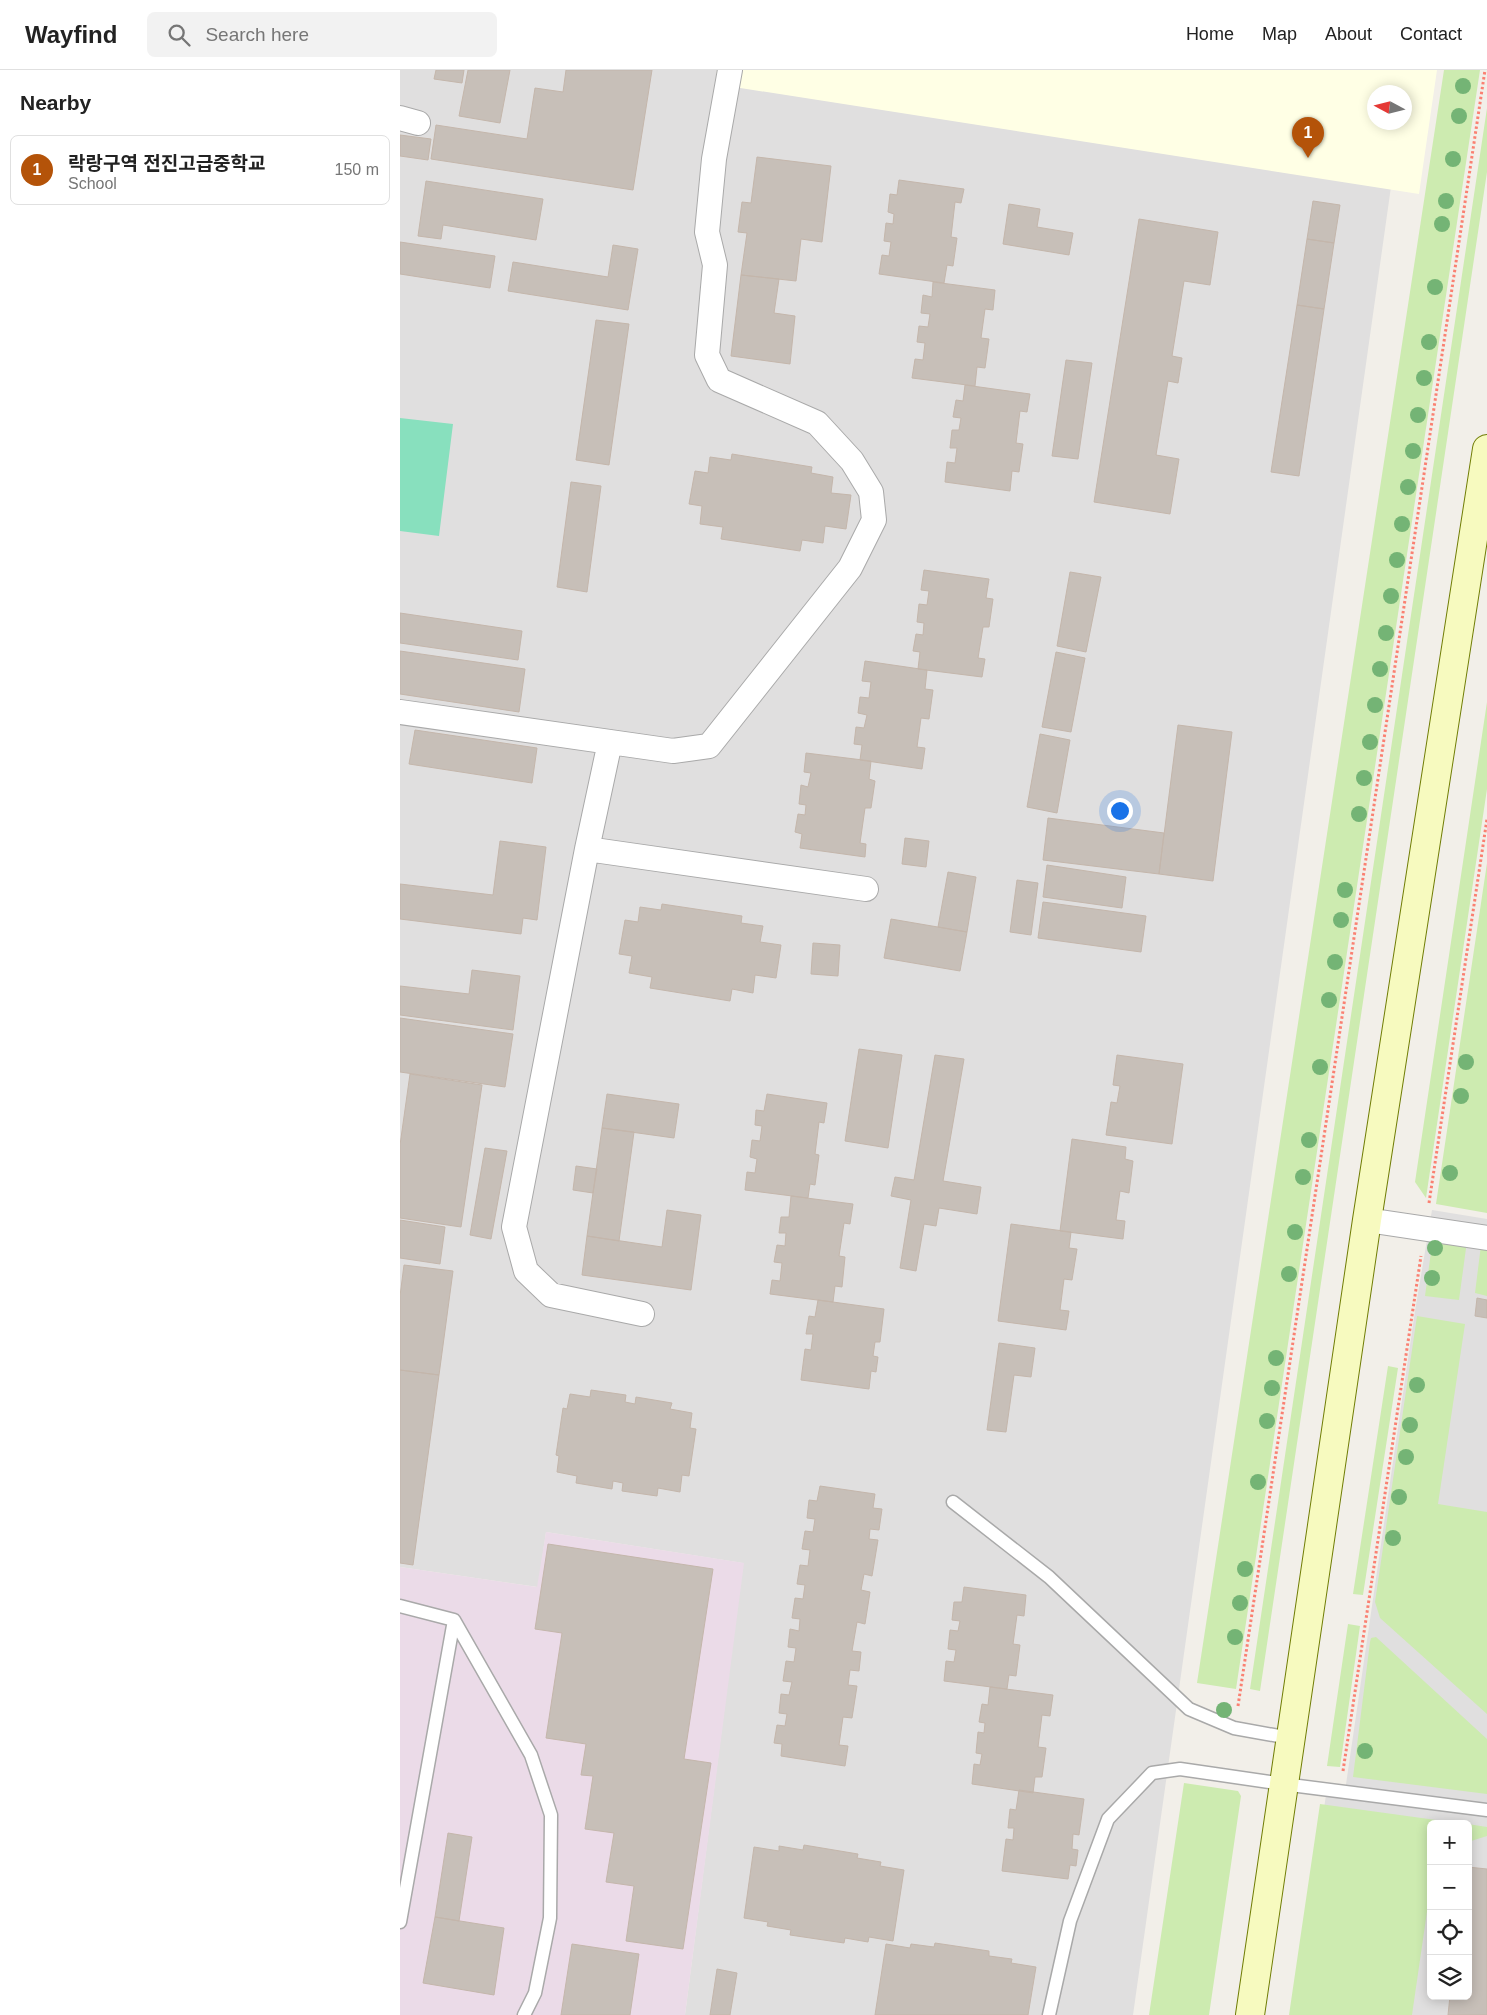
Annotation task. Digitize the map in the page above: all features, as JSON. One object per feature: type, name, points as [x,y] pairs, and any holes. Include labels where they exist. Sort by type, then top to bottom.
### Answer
[{"type":"main road","points":[[1250,2015],[1366,1220],[1487,449]]},
{"type":"street","points":[[400,712],[673,751],[709,746],[850,568],[874,520],[872,492],[852,461],[817,422],[719,380],[707,355],[715,265],[707,232],[714,159],[730,70]]},
{"type":"street","points":[[610,742],[587,849],[514,1227],[526,1271],[551,1295],[642,1314]]},
{"type":"street","points":[[587,849],[866,890]]},
{"type":"street","points":[[1366,1220],[1487,1238]]},
{"type":"lane","points":[[953,1502],[1049,1577],[1189,1709],[1234,1728],[1290,1738]]},
{"type":"lane","points":[[400,1606],[454,1620],[531,1755],[551,1815],[550,1918],[535,1993],[524,2015]]},
{"type":"lane","points":[[400,1922],[454,1620]]},
{"type":"lane","points":[[1049,2015],[1070,1921],[1108,1819],[1152,1774],[1180,1769],[1340,1792],[1487,1810]]},
{"type":"path","points":[[1234,1728],[1485,70]]},
{"type":"path","points":[[1340,1792],[1487,819]]},
{"type":"shaded area","points":[[400,70],[1407,70],[1384,85],[1367,85],[1367,130],[1399,130],[1133,2015],[685,2015],[743,1563],[546,1532],[538,1587],[400,1567]]},
{"type":"shaded area","points":[[717,70],[1437,70],[1419,194],[715,84]]},
{"type":"shaded area","points":[[1432,1210],[1487,1219],[1487,2015],[1293,2015],[1326,1795],[1344,1798],[1415,1311]]},
{"type":"shaded area","points":[[546,1532],[744,1563],[685,2015],[400,2015],[400,1567],[537,1587]]},
{"type":"green space","points":[[1444,70],[1480,70],[1236,1689],[1197,1683]]},
{"type":"green space","points":[[1487,108],[1487,172],[1260,1691],[1250,1689]]},
{"type":"green space","points":[[400,418],[453,424],[439,536],[400,531]]},
{"type":"green space","points":[[1487,702],[1487,789],[1426,1198],[1415,1182]]},
{"type":"green space","points":[[1487,863],[1487,1213],[1436,1204]]},
{"type":"green space","points":[[1433,1237],[1467,1241],[1459,1300],[1425,1296]]},
{"type":"green space","points":[[1481,1245],[1487,1245],[1487,1296],[1475,1293]]},
{"type":"green space","points":[[1417,1316],[1465,1324],[1438,1504],[1487,1512],[1487,1714],[1380,1618],[1375,1602]]},
{"type":"green space","points":[[1388,1366],[1398,1368],[1363,1595],[1353,1594]]},
{"type":"green space","points":[[1348,1624],[1360,1626],[1340,1767],[1327,1766]]},
{"type":"green space","points":[[1376,1637],[1487,1739],[1487,1794],[1353,1777],[1370,1642],[1371,1638]]},
{"type":"green space","points":[[1184,1783],[1238,1791],[1241,1796],[1209,2015],[1149,2015]]},
{"type":"green space","points":[[1320,1804],[1436,1820],[1427,1820],[1427,1912],[1412,2015],[1289,2015]]},
{"type":"green space","points":[[1472,1825],[1487,1827],[1487,1836],[1472,1841]]},
{"type":"building","points":[[436,70],[464,70],[462,83],[434,79]]},
{"type":"building","points":[[468,70],[510,70],[500,123],[459,116]]},
{"type":"building","points":[[566,70],[652,70],[633,190],[431,159],[436,125],[527,139],[535,88],[563,92]]},
{"type":"building","points":[[400,135],[431,139],[428,160],[400,156]]},
{"type":"building","points":[[757,157],[831,166],[822,242],[801,239],[796,281],[741,275],[747,233],[738,232],[742,202],[751,203]]},
{"type":"building","points":[[899,180],[964,189],[961,203],[955,202],[951,237],[957,238],[953,266],[947,265],[944,283],[879,274],[882,255],[889,256],[891,242],[884,241],[886,223],[893,224],[894,214],[888,212],[890,194],[897,195]]},
{"type":"building","points":[[426,181],[543,199],[536,240],[443,225],[441,239],[418,236]]},
{"type":"building","points":[[1313,201],[1340,205],[1334,243],[1307,239]]},
{"type":"building","points":[[1009,204],[1040,209],[1037,227],[1073,233],[1069,255],[1003,244]]},
{"type":"building","points":[[1139,219],[1218,232],[1210,285],[1184,281],[1172,356],[1182,358],[1178,383],[1168,381],[1156,455],[1179,459],[1170,514],[1094,502]]},
{"type":"building","points":[[1307,239],[1334,243],[1324,309],[1297,305]]},
{"type":"building","points":[[400,242],[495,256],[490,288],[400,274]]},
{"type":"building","points":[[613,245],[638,249],[628,310],[508,291],[513,262],[608,277]]},
{"type":"building","points":[[741,275],[779,279],[774,313],[795,316],[790,364],[731,356]]},
{"type":"building","points":[[933,282],[995,290],[993,310],[985,309],[981,338],[989,339],[985,368],[977,367],[975,386],[912,378],[915,359],[923,360],[925,343],[917,342],[919,326],[928,327],[930,314],[921,313],[923,295],[932,297]]},
{"type":"building","points":[[1297,305],[1324,309],[1299,476],[1271,472]]},
{"type":"building","points":[[596,320],[629,324],[609,465],[576,460]]},
{"type":"building","points":[[1066,360],[1092,363],[1078,459],[1052,456]]},
{"type":"building","points":[[965,385],[1030,394],[1027,412],[1020,411],[1016,443],[1023,444],[1019,472],[1012,471],[1010,491],[945,482],[947,462],[955,463],[957,448],[950,448],[952,430],[959,430],[961,418],[953,417],[956,400],[963,401]]},
{"type":"building","points":[[732,454],[812,467],[811,473],[833,477],[831,493],[851,495],[846,529],[825,526],[823,543],[802,540],[800,551],[721,539],[723,527],[700,524],[702,506],[689,504],[695,471],[708,473],[710,457],[731,460]]},
{"type":"building","points":[[571,482],[601,486],[587,592],[557,587]]},
{"type":"building","points":[[924,570],[989,579],[986,598],[993,599],[989,627],[983,627],[978,658],[985,659],[982,677],[918,669],[920,652],[913,651],[916,634],[923,635],[924,623],[917,622],[919,604],[927,605],[929,591],[921,590]]},
{"type":"building","points":[[1070,572],[1101,577],[1086,652],[1057,646]]},
{"type":"building","points":[[400,613],[522,631],[518,660],[400,643]]},
{"type":"building","points":[[400,651],[525,669],[519,712],[400,694]]},
{"type":"building","points":[[1056,652],[1085,658],[1071,732],[1042,727]]},
{"type":"building","points":[[865,661],[927,670],[925,689],[933,690],[929,719],[921,718],[917,747],[925,748],[922,769],[860,760],[862,745],[854,744],[856,727],[864,728],[867,715],[858,713],[860,697],[869,698],[871,682],[862,681]]},
{"type":"building","points":[[1178,725],[1232,732],[1213,881],[1159,874]]},
{"type":"building","points":[[415,730],[537,748],[532,783],[409,764]]},
{"type":"building","points":[[1040,734],[1070,740],[1057,813],[1027,807]]},
{"type":"building","points":[[806,753],[871,761],[869,779],[875,781],[871,808],[865,808],[860,843],[866,844],[865,857],[800,848],[802,834],[795,832],[798,814],[805,815],[806,805],[799,804],[801,785],[808,787],[811,773],[804,772]]},
{"type":"building","points":[[1048,818],[1164,833],[1159,874],[1043,860]]},
{"type":"building","points":[[905,838],[929,841],[926,867],[902,864]]},
{"type":"building","points":[[500,841],[546,847],[537,920],[523,918],[521,934],[400,919],[400,884],[493,895]]},
{"type":"building","points":[[1047,865],[1126,877],[1122,908],[1043,897]]},
{"type":"building","points":[[948,872],[976,877],[967,932],[938,927]]},
{"type":"building","points":[[1017,880],[1038,883],[1031,935],[1010,932]]},
{"type":"building","points":[[1043,902],[1146,916],[1141,952],[1038,938]]},
{"type":"building","points":[[662,904],[742,916],[741,923],[763,926],[760,942],[781,945],[776,978],[755,975],[753,993],[732,989],[730,1001],[650,988],[652,977],[629,973],[632,956],[619,954],[625,920],[638,922],[640,907],[661,910]]},
{"type":"building","points":[[891,919],[967,932],[960,971],[884,958]]},
{"type":"building","points":[[813,943],[840,945],[838,976],[811,974]]},
{"type":"building","points":[[472,970],[520,976],[513,1030],[400,1015],[400,986],[469,994]]},
{"type":"building","points":[[400,1018],[513,1034],[505,1087],[400,1072]]},
{"type":"building","points":[[859,1049],[902,1055],[888,1148],[845,1141]]},
{"type":"building","points":[[935,1055],[964,1059],[943,1181],[981,1187],[977,1214],[939,1208],[936,1226],[924,1224],[916,1271],[900,1268],[911,1200],[891,1196],[895,1177],[914,1180]]},
{"type":"building","points":[[1117,1055],[1183,1064],[1172,1144],[1106,1135],[1111,1102],[1117,1103],[1120,1086],[1113,1085]]},
{"type":"building","points":[[410,1074],[482,1085],[461,1227],[400,1218],[400,1145]]},
{"type":"building","points":[[607,1094],[679,1104],[674,1138],[602,1128]]},
{"type":"building","points":[[767,1094],[827,1103],[824,1123],[819,1122],[815,1154],[819,1155],[815,1185],[810,1184],[808,1198],[745,1190],[747,1172],[755,1173],[757,1159],[750,1157],[752,1140],[760,1141],[762,1126],[755,1125],[756,1110],[764,1111]]},
{"type":"building","points":[[602,1128],[634,1132],[619,1241],[587,1236]]},
{"type":"building","points":[[1072,1139],[1126,1147],[1125,1159],[1133,1161],[1129,1193],[1120,1191],[1116,1220],[1125,1221],[1123,1239],[1060,1231]]},
{"type":"building","points":[[485,1148],[507,1151],[491,1239],[470,1235]]},
{"type":"building","points":[[576,1166],[597,1169],[593,1193],[573,1190]]},
{"type":"building","points":[[791,1196],[853,1204],[850,1224],[844,1223],[839,1256],[845,1257],[842,1287],[835,1286],[833,1302],[770,1294],[772,1280],[780,1281],[782,1263],[774,1262],[777,1245],[785,1246],[786,1233],[779,1233],[781,1217],[789,1217]]},
{"type":"building","points":[[667,1210],[701,1215],[691,1290],[582,1275],[587,1236],[662,1247]]},
{"type":"building","points":[[400,1220],[445,1227],[440,1264],[400,1258]]},
{"type":"building","points":[[1011,1224],[1071,1232],[1069,1248],[1077,1249],[1072,1280],[1064,1279],[1060,1310],[1069,1311],[1066,1330],[998,1321]]},
{"type":"building","points":[[404,1265],[453,1271],[439,1375],[400,1370],[400,1296]]},
{"type":"building","points":[[1477,1298],[1487,1300],[1487,1318],[1475,1316]]},
{"type":"building","points":[[818,1300],[884,1309],[880,1342],[875,1342],[873,1356],[878,1357],[876,1372],[871,1371],[869,1389],[801,1380],[805,1349],[811,1350],[813,1334],[806,1334],[809,1316],[815,1317]]},
{"type":"building","points":[[999,1343],[1035,1348],[1031,1377],[1014,1375],[1006,1432],[987,1430]]},
{"type":"building","points":[[400,1370],[439,1375],[413,1565],[400,1563]]},
{"type":"building","points":[[591,1390],[626,1395],[625,1402],[635,1404],[636,1397],[672,1403],[670,1409],[692,1413],[690,1428],[696,1429],[689,1476],[682,1475],[680,1492],[658,1488],[657,1496],[622,1491],[623,1483],[613,1481],[612,1489],[576,1483],[577,1476],[557,1472],[559,1456],[556,1455],[563,1408],[567,1409],[570,1394],[590,1397]]},
{"type":"building","points":[[820,1486],[875,1494],[873,1508],[882,1509],[879,1530],[870,1529],[869,1539],[878,1540],[872,1576],[864,1574],[861,1590],[870,1592],[865,1624],[857,1622],[852,1651],[861,1652],[859,1671],[850,1670],[848,1685],[857,1686],[852,1718],[843,1717],[839,1745],[848,1746],[845,1766],[781,1756],[782,1744],[774,1743],[777,1725],[785,1726],[787,1714],[779,1713],[781,1694],[789,1695],[792,1682],[783,1681],[786,1661],[794,1662],[796,1648],[788,1647],[790,1629],[799,1631],[800,1619],[792,1618],[795,1598],[803,1599],[805,1585],[797,1584],[800,1565],[808,1566],[810,1550],[802,1549],[805,1531],[813,1532],[815,1519],[807,1518],[809,1500],[817,1501]]},
{"type":"building","points":[[548,1544],[713,1569],[684,1759],[711,1763],[683,1949],[626,1941],[634,1886],[606,1882],[614,1833],[585,1829],[593,1776],[581,1775],[586,1744],[546,1738],[562,1633],[535,1629]]},
{"type":"building","points":[[964,1587],[1026,1595],[1024,1616],[1017,1615],[1013,1644],[1020,1645],[1016,1676],[1009,1675],[1007,1689],[944,1681],[946,1661],[954,1662],[956,1650],[948,1649],[950,1630],[958,1631],[960,1621],[952,1620],[954,1602],[962,1602]]},
{"type":"building","points":[[990,1687],[1053,1695],[1050,1716],[1042,1715],[1038,1747],[1046,1748],[1042,1777],[1035,1777],[1033,1793],[972,1784],[974,1764],[980,1765],[982,1754],[976,1753],[978,1732],[984,1733],[985,1723],[979,1722],[982,1704],[988,1705]]},
{"type":"building","points":[[1019,1790],[1084,1799],[1079,1835],[1073,1834],[1072,1849],[1078,1850],[1076,1866],[1070,1865],[1068,1879],[1002,1871],[1006,1839],[1013,1840],[1014,1828],[1008,1828],[1010,1809],[1016,1810]]},
{"type":"building","points":[[448,1833],[472,1837],[459,1921],[435,1917]]},
{"type":"building","points":[[804,1845],[858,1854],[857,1858],[881,1862],[880,1866],[904,1870],[893,1941],[869,1937],[868,1942],[845,1938],[844,1943],[790,1935],[791,1930],[767,1926],[768,1922],[744,1918],[754,1847],[779,1851],[779,1846],[803,1850]]},
{"type":"building","points":[[1472,1867],[1487,1869],[1487,2015],[1448,2015],[1450,2000],[1472,2000]]},
{"type":"building","points":[[435,1917],[504,1928],[494,1995],[423,1983]]},
{"type":"building","points":[[935,1943],[989,1951],[989,1956],[1012,1959],[1011,1963],[1036,1967],[1028,2015],[875,2015],[886,1944],[910,1948],[911,1944],[934,1947]]},
{"type":"building","points":[[572,1944],[639,1954],[630,2015],[561,2015]]},
{"type":"building","points":[[717,1969],[737,1973],[730,2015],[710,2015]]},
{"type":"place","name":"락랑구역 전진고급중학교","points":[[1308,158]]}]
